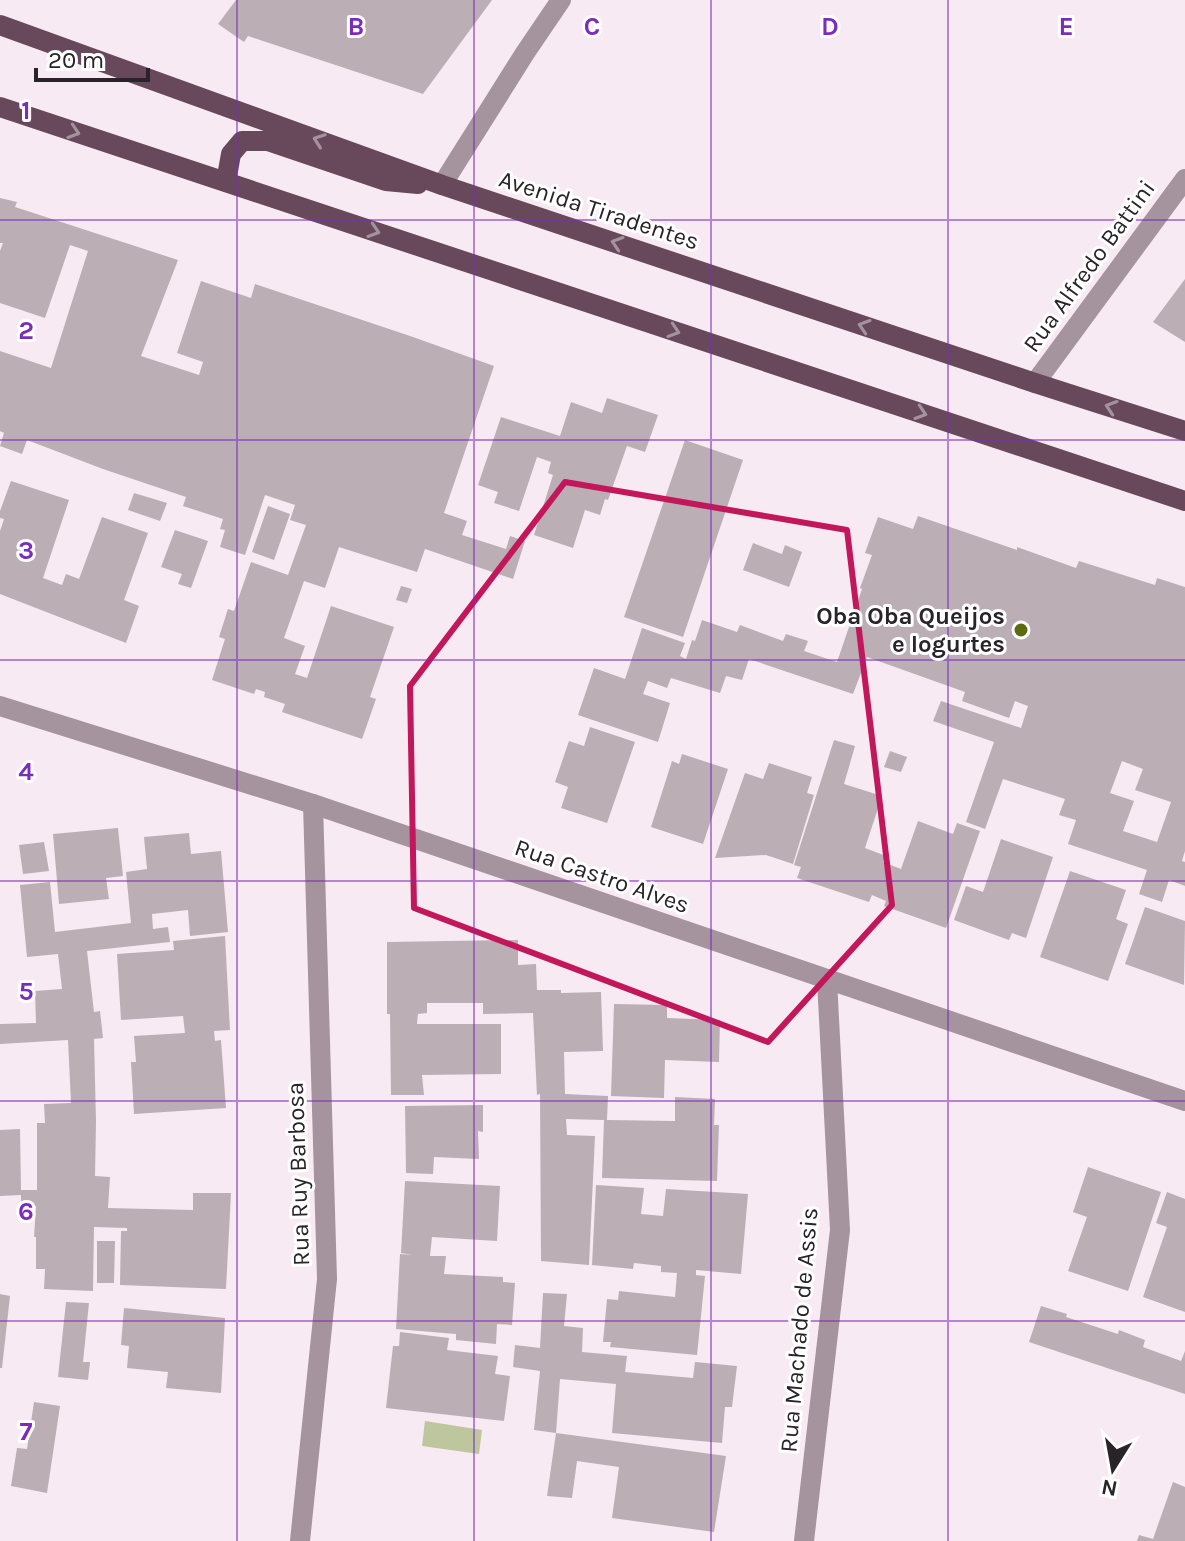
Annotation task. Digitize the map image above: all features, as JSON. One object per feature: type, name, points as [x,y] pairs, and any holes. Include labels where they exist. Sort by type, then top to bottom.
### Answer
[{"type":"main road","name":"Avenida Tiradentes","points":[[0,25],[442,185],[1185,431]]},
{"type":"main road","points":[[0,107],[1185,501]]},
{"type":"main road","points":[[226,182],[231,154],[242,141],[268,141],[386,181],[442,185]]},
{"type":"street","points":[[442,185],[561,0]]},
{"type":"street","name":"Rua Alfredo Battini","points":[[1035,383],[1185,179]]},
{"type":"street","name":"Rua Castro Alves","points":[[0,706],[313,804],[1185,1101]]},
{"type":"street","name":"Rua Ruy Barbosa","points":[[300,1541],[327,1279],[313,804]]},
{"type":"street","name":"Rua Machado de Assis","points":[[804,1541],[840,1230],[827,980]]},
{"type":"highlighted area","points":[[565,482],[847,530],[892,905],[768,1042],[414,908],[410,686]]},
{"type":"shaded area","points":[[425,1421],[482,1430],[479,1454],[422,1446]]},
{"type":"building","points":[[236,0],[492,0],[423,94],[248,36],[244,42],[218,24]]},
{"type":"building","points":[[0,198],[17,202],[15,207],[178,260],[141,356],[199,375],[203,362],[177,353],[201,281],[251,298],[255,284],[494,366],[444,513],[467,521],[462,535],[506,549],[510,536],[525,541],[513,579],[425,549],[417,572],[339,547],[325,588],[304,581],[284,638],[305,646],[295,674],[307,678],[331,606],[394,627],[370,697],[376,699],[362,739],[282,712],[285,704],[264,697],[265,692],[256,689],[254,694],[212,680],[225,639],[219,637],[228,609],[234,611],[251,562],[288,575],[306,525],[290,520],[295,505],[265,495],[245,555],[220,547],[225,530],[220,529],[223,519],[183,506],[186,497],[27,440],[22,454],[0,446],[4,433],[0,431],[0,351],[51,368],[88,251],[70,245],[45,318],[0,303],[0,251],[3,243],[0,243]]},
{"type":"building","points":[[1185,279],[1185,342],[1153,322]]},
{"type":"building","points":[[607,398],[658,415],[645,452],[627,446],[600,515],[585,510],[573,548],[534,535],[553,475],[548,473],[551,462],[537,457],[519,511],[494,503],[498,492],[478,485],[501,417],[560,436],[571,402],[602,413]]},
{"type":"building","points":[[685,440],[743,460],[683,637],[624,617]]},
{"type":"building","points":[[11,481],[69,500],[43,578],[62,585],[66,574],[79,579],[102,517],[148,533],[124,600],[139,606],[126,643],[0,594],[0,531],[4,519],[0,518],[0,511]]},
{"type":"building","points":[[134,493],[167,503],[160,521],[128,510]]},
{"type":"building","points":[[268,506],[290,514],[274,560],[252,552]]},
{"type":"building","points":[[918,516],[1076,568],[1079,561],[1155,585],[1157,578],[1185,587],[1185,851],[1182,861],[1185,862],[1185,886],[1169,880],[1162,902],[1139,894],[1147,870],[1068,844],[1076,820],[1059,815],[1065,799],[1003,779],[985,829],[966,822],[994,742],[933,721],[941,701],[1021,728],[1028,706],[1015,701],[1009,718],[962,701],[965,692],[867,657],[853,694],[749,659],[742,680],[726,676],[720,693],[671,678],[667,688],[648,681],[643,694],[670,703],[658,742],[578,715],[594,668],[625,679],[642,628],[685,643],[680,656],[686,659],[702,620],[737,632],[740,625],[783,641],[786,634],[808,641],[804,651],[837,662],[872,555],[865,553],[878,517],[913,529]],"holes":[[[1122,761],[1143,769],[1135,790],[1171,802],[1157,842],[1123,831],[1134,801],[1110,793]]]},
{"type":"building","points":[[175,530],[208,541],[191,588],[178,584],[182,574],[161,567]]},
{"type":"building","points":[[753,543],[782,554],[785,545],[802,552],[789,587],[743,570]]},
{"type":"building","points":[[401,586],[412,589],[407,603],[396,600]]},
{"type":"building","points":[[590,727],[635,742],[607,823],[561,808],[568,787],[555,782],[569,741],[584,746]]},
{"type":"building","points":[[834,740],[855,746],[844,784],[882,796],[865,848],[886,856],[883,862],[901,869],[918,821],[953,834],[957,823],[980,831],[946,928],[884,906],[886,901],[872,895],[869,902],[797,878],[801,867],[794,865]]},
{"type":"building","points":[[890,751],[907,757],[901,772],[884,767]]},
{"type":"building","points":[[682,754],[728,769],[703,844],[651,827],[672,761],[679,764]]},
{"type":"building","points":[[769,763],[812,777],[807,793],[814,795],[793,864],[766,855],[715,858],[745,773],[763,779]]},
{"type":"building","points":[[118,828],[123,876],[106,878],[109,899],[59,904],[53,834]]},
{"type":"building","points":[[189,833],[191,854],[221,851],[228,932],[190,936],[188,910],[152,914],[153,929],[168,927],[170,942],[87,951],[94,1012],[100,1011],[103,1038],[94,1039],[95,1176],[110,1177],[108,1208],[193,1210],[193,1193],[231,1193],[226,1289],[120,1285],[121,1231],[127,1231],[127,1228],[94,1227],[93,1291],[44,1289],[45,1269],[36,1269],[36,1206],[21,1206],[21,1195],[0,1196],[0,1130],[20,1129],[21,1190],[37,1190],[37,1123],[45,1123],[44,1104],[71,1103],[68,1040],[0,1044],[0,1024],[36,1023],[35,991],[62,989],[58,954],[27,957],[20,885],[50,882],[55,932],[131,923],[126,872],[147,869],[144,837]]},
{"type":"building","points":[[1001,839],[1053,857],[1026,938],[1012,933],[1009,940],[954,920],[966,886],[983,892]]},
{"type":"building","points":[[44,842],[49,871],[23,874],[19,845]]},
{"type":"building","points":[[1070,871],[1126,890],[1116,919],[1128,924],[1108,981],[1040,957]]},
{"type":"building","points":[[1145,907],[1185,921],[1184,985],[1125,964]]},
{"type":"building","points":[[225,936],[230,1030],[214,1031],[215,1041],[221,1040],[226,1108],[134,1114],[131,1062],[136,1062],[134,1036],[185,1033],[183,1016],[121,1020],[117,954],[174,950],[173,941]]},
{"type":"building","points":[[518,940],[518,965],[536,964],[537,990],[601,992],[603,1051],[564,1052],[565,1094],[608,1096],[607,1120],[675,1121],[675,1097],[715,1099],[714,1125],[719,1125],[717,1181],[602,1178],[604,1120],[566,1119],[567,1135],[595,1136],[589,1265],[541,1261],[540,1094],[537,1095],[533,1013],[483,1014],[483,1003],[427,1003],[427,1013],[418,1014],[417,1024],[501,1024],[501,1074],[422,1075],[424,1095],[391,1095],[387,942]]},
{"type":"building","points":[[614,1004],[667,1005],[667,1018],[720,1020],[719,1062],[665,1060],[664,1098],[611,1096]]},
{"type":"building","points":[[483,1105],[483,1132],[478,1131],[479,1159],[434,1157],[433,1174],[406,1173],[405,1106]]},
{"type":"building","points":[[1088,1167],[1161,1192],[1128,1291],[1068,1271],[1087,1217],[1073,1212]]},
{"type":"building","points":[[405,1181],[500,1186],[497,1241],[432,1237],[430,1256],[446,1256],[444,1274],[503,1277],[503,1282],[515,1283],[512,1325],[497,1324],[496,1344],[456,1340],[456,1334],[396,1329],[400,1254],[412,1255],[401,1253]]},
{"type":"building","points":[[596,1185],[644,1188],[641,1214],[663,1216],[666,1189],[748,1194],[741,1274],[696,1270],[696,1275],[705,1276],[697,1355],[610,1347],[611,1342],[603,1342],[607,1299],[618,1300],[619,1291],[675,1297],[677,1273],[661,1272],[661,1266],[634,1263],[633,1269],[592,1265]]},
{"type":"building","points":[[1167,1192],[1185,1199],[1185,1312],[1143,1297],[1167,1227],[1156,1223]]},
{"type":"building","points":[[97,1241],[115,1241],[114,1283],[97,1283]]},
{"type":"building","points":[[543,1293],[567,1294],[564,1326],[583,1328],[582,1352],[627,1356],[625,1372],[693,1378],[695,1362],[737,1366],[732,1407],[725,1407],[722,1443],[612,1433],[616,1384],[560,1379],[556,1433],[534,1430],[540,1371],[513,1367],[515,1345],[540,1348]]},
{"type":"building","points":[[0,1294],[10,1296],[2,1368],[0,1368]]},
{"type":"building","points":[[66,1302],[89,1303],[83,1362],[90,1362],[88,1380],[58,1377]]},
{"type":"building","points":[[1041,1306],[1118,1334],[1119,1330],[1145,1340],[1143,1347],[1181,1361],[1185,1351],[1185,1394],[1029,1342]]},
{"type":"building","points":[[124,1308],[225,1318],[221,1393],[166,1388],[168,1372],[127,1368],[129,1346],[121,1345]]},
{"type":"building","points":[[400,1332],[449,1338],[447,1350],[498,1356],[495,1374],[510,1376],[504,1421],[386,1408],[393,1346],[399,1346]]},
{"type":"building","points":[[34,1402],[60,1406],[47,1493],[11,1486],[17,1448],[27,1449]]},
{"type":"building","points":[[556,1433],[726,1456],[714,1532],[612,1518],[619,1467],[577,1461],[572,1498],[547,1496]]},
{"type":"building","points":[[1173,1482],[1185,1487],[1185,1541],[1137,1541],[1139,1535],[1153,1539]]},
{"type":"place","name":"Oba Oba Queijos e Iogurtes","points":[[1021,630]]}]
